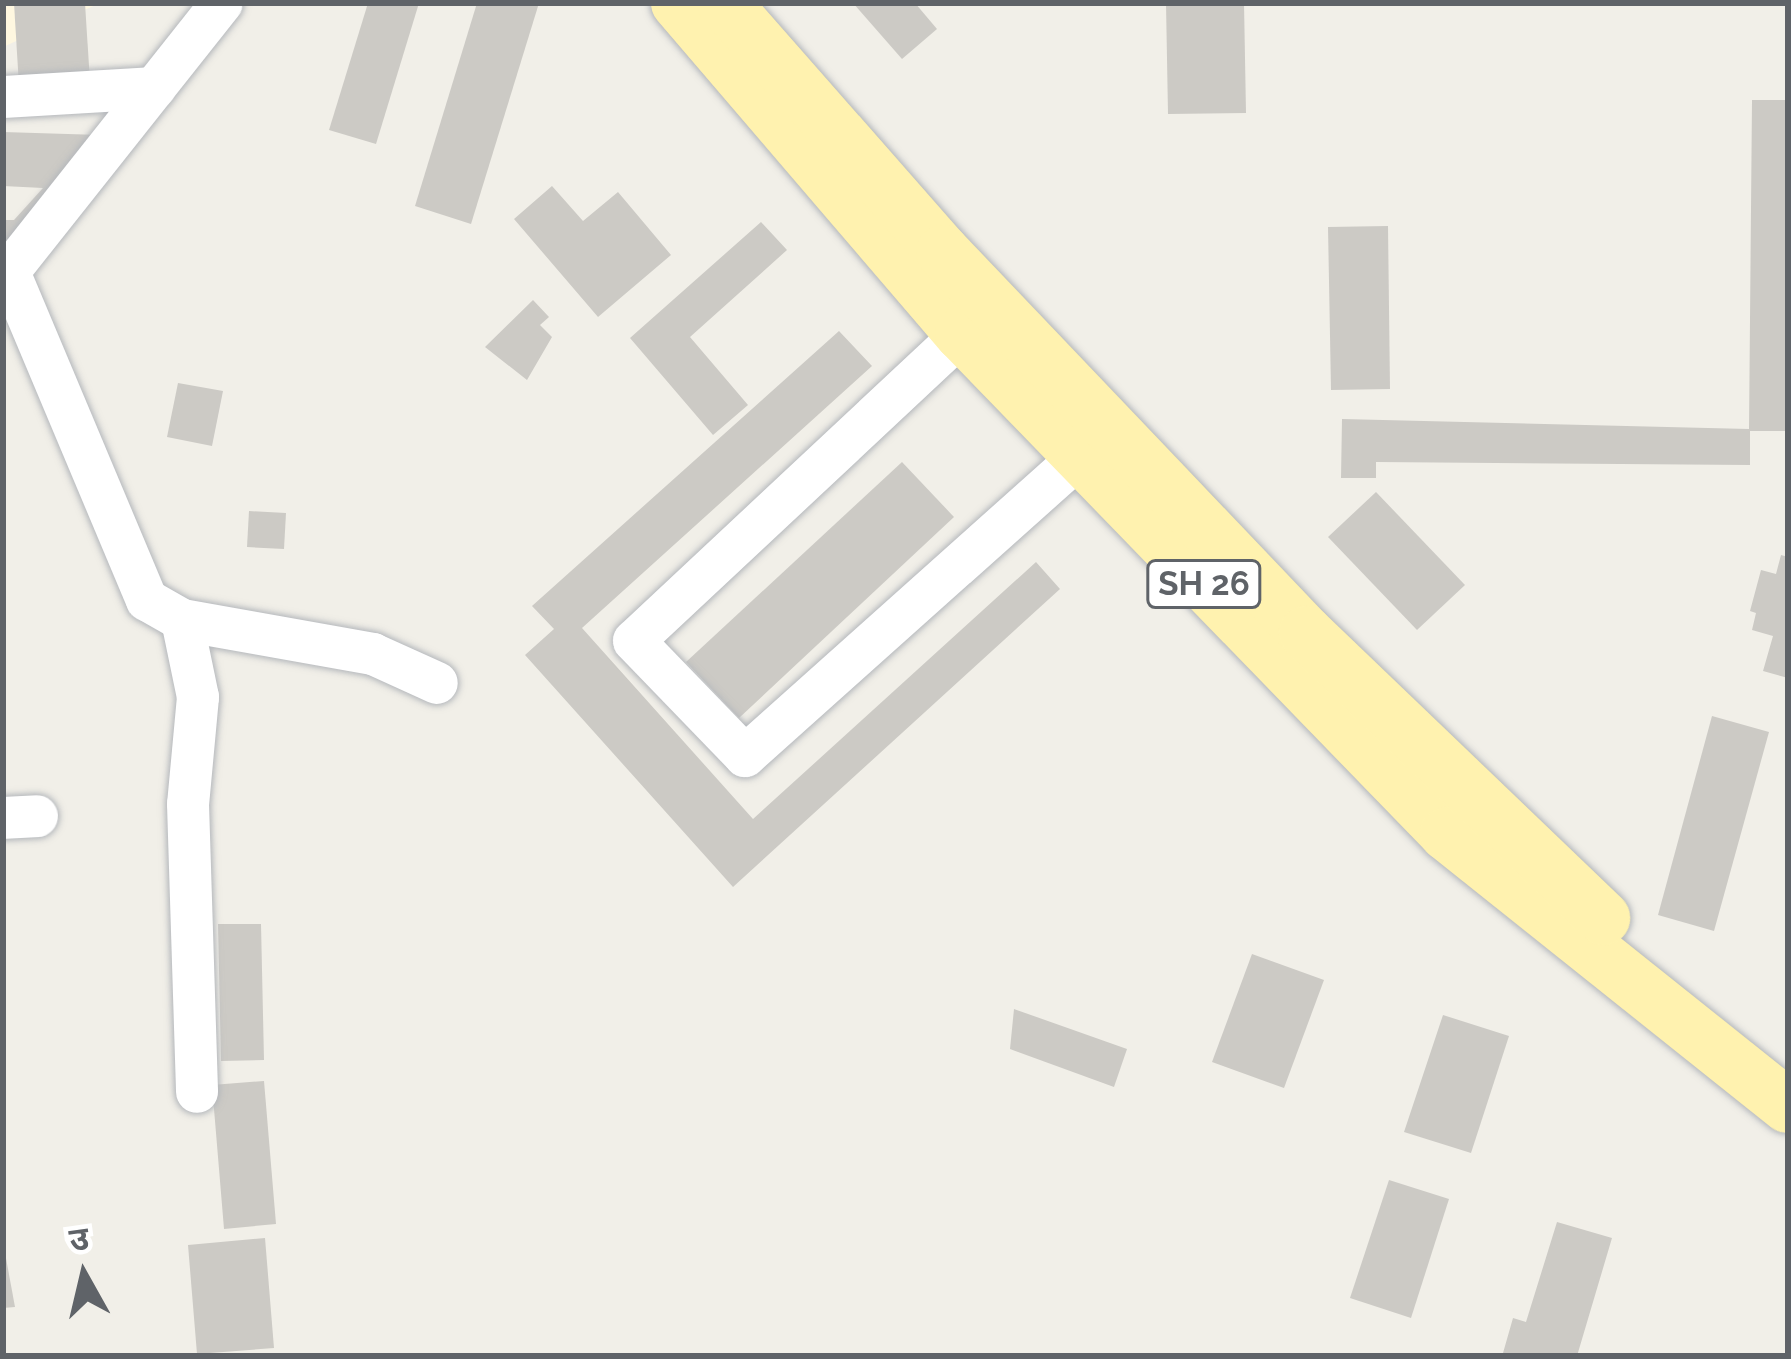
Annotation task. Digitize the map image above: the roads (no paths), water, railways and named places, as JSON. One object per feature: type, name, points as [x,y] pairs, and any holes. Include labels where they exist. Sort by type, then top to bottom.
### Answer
[{"type":"main road","name":"SH 26","points":[[678,3],[962,334],[1447,834],[1788,1106]]},
{"type":"main road","points":[[724,3],[943,251],[1306,633],[1611,926],[1788,1058]]},
{"type":"street","points":[[221,3],[6,275],[147,600],[182,620],[373,654],[437,683]]},
{"type":"street","points":[[3,97],[155,88]]},
{"type":"street","points":[[962,334],[634,641],[746,756],[1080,457]]},
{"type":"street","points":[[182,620],[198,697],[188,804],[197,1093]]}]
